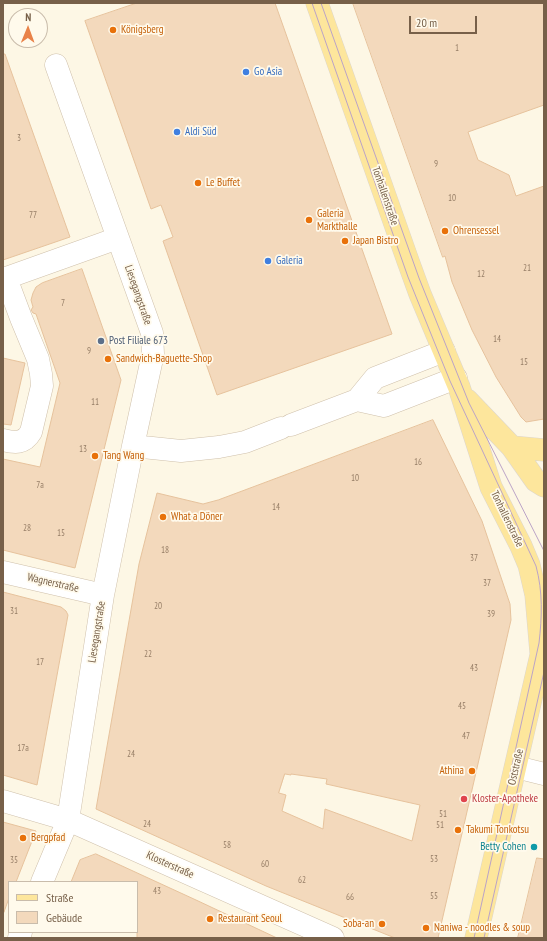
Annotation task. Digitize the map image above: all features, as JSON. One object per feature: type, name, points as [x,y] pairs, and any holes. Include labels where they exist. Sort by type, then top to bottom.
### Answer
[{"type":"main road","name":"Tonhallenstraße","points":[[317,3],[410,267],[457,382],[491,487],[529,565],[536,595],[543,648]]},
{"type":"main road","name":"Tonhallenstraße","points":[[457,382],[468,403],[512,447],[536,481],[544,486]]},
{"type":"main road","points":[[512,447],[544,450]]},
{"type":"main road","name":"Oststraße","points":[[476,938],[543,648]]},
{"type":"street","name":"Liesegangstraße","points":[[42,881],[68,820],[103,595],[153,354],[152,333],[56,65]]},
{"type":"street","points":[[3,440],[20,442],[27,439],[31,432],[42,386],[38,360],[4,279],[118,238]]},
{"type":"street","points":[[133,446],[181,451],[219,447],[245,442],[357,400],[375,378],[444,351]]},
{"type":"street","points":[[357,400],[384,406],[457,382]]},
{"type":"street","name":"Wagnerstraße","points":[[3,572],[103,595]]},
{"type":"street","points":[[516,767],[544,774]]},
{"type":"street","name":"Klosterstraße","points":[[3,801],[68,820],[333,938]]},
{"type":"building","name":"Galeria","points":[[137,3],[275,3],[392,334],[217,395],[163,241],[173,237],[161,205],[151,209],[85,21]]},
{"type":"building","points":[[353,3],[544,3],[544,105],[468,132],[478,160],[509,175],[516,196],[544,186],[544,419],[526,422],[521,417],[496,377],[472,330],[452,282],[445,256],[443,257]]},
{"type":"building","points":[[3,54],[5,54],[70,237],[3,260]]},
{"type":"building","points":[[82,269],[121,380],[75,568],[3,550],[3,459],[40,467],[60,383],[36,314],[31,310],[33,307],[31,300],[36,287],[42,283]]},
{"type":"building","points":[[3,358],[25,363],[11,425],[3,424]]},
{"type":"building","points":[[433,420],[482,521],[510,604],[511,620],[438,938],[395,938],[266,886],[96,809],[139,564],[157,493],[203,504],[218,500]],"holes":[[[285,774],[327,779],[326,784],[420,805],[412,841],[325,809],[323,829],[282,811],[286,795],[279,793]]]},
{"type":"building","points":[[3,592],[61,607],[68,615],[37,785],[3,775]]},
{"type":"building","points":[[3,822],[36,831],[16,881],[8,881],[8,901],[4,912]]},
{"type":"building","points":[[96,854],[277,938],[137,938],[138,881],[71,881],[80,860]]},
{"type":"building","points":[[537,858],[544,859],[544,938],[518,938]]},
{"type":"tram line","points":[[312,3],[408,277],[450,381],[536,566],[540,585],[541,624],[539,643],[474,938]]},
{"type":"tram line","points":[[321,3],[419,278],[469,403],[544,551]]},
{"type":"tram line","points":[[484,938],[544,672]]},
{"type":"place","name":"Königsberg","points":[[113,30]]},
{"type":"place","name":"Go Asia","points":[[246,72]]},
{"type":"place","name":"Aldi Süd","points":[[177,132]]},
{"type":"place","name":"Le Buffet","points":[[198,183]]},
{"type":"place","name":"Galeria Markthalle","points":[[309,220]]},
{"type":"place","name":"Ohrensessel","points":[[445,231]]},
{"type":"place","name":"Japan Bistro","points":[[345,241]]},
{"type":"place","name":"Galeria","points":[[268,261]]},
{"type":"place","name":"Post Filiale 673","points":[[101,341]]},
{"type":"place","name":"Sandwich-Baguette-Shop","points":[[108,359]]},
{"type":"place","name":"Tang Wang","points":[[95,456]]},
{"type":"place","name":"What a Döner","points":[[163,517]]},
{"type":"place","name":"Athina","points":[[472,771]]},
{"type":"place","name":"Kloster-Apotheke","points":[[464,799]]},
{"type":"place","name":"Takumi Tonkotsu","points":[[458,830]]},
{"type":"place","name":"Bergpfad","points":[[23,838]]},
{"type":"place","name":"Betty Cohen","points":[[534,847]]},
{"type":"place","name":"Restaurant Seoul","points":[[210,919]]},
{"type":"place","name":"Soba-an","points":[[382,924]]},
{"type":"place","name":"Naniwa - noodles & soup","points":[[426,928]]}]
